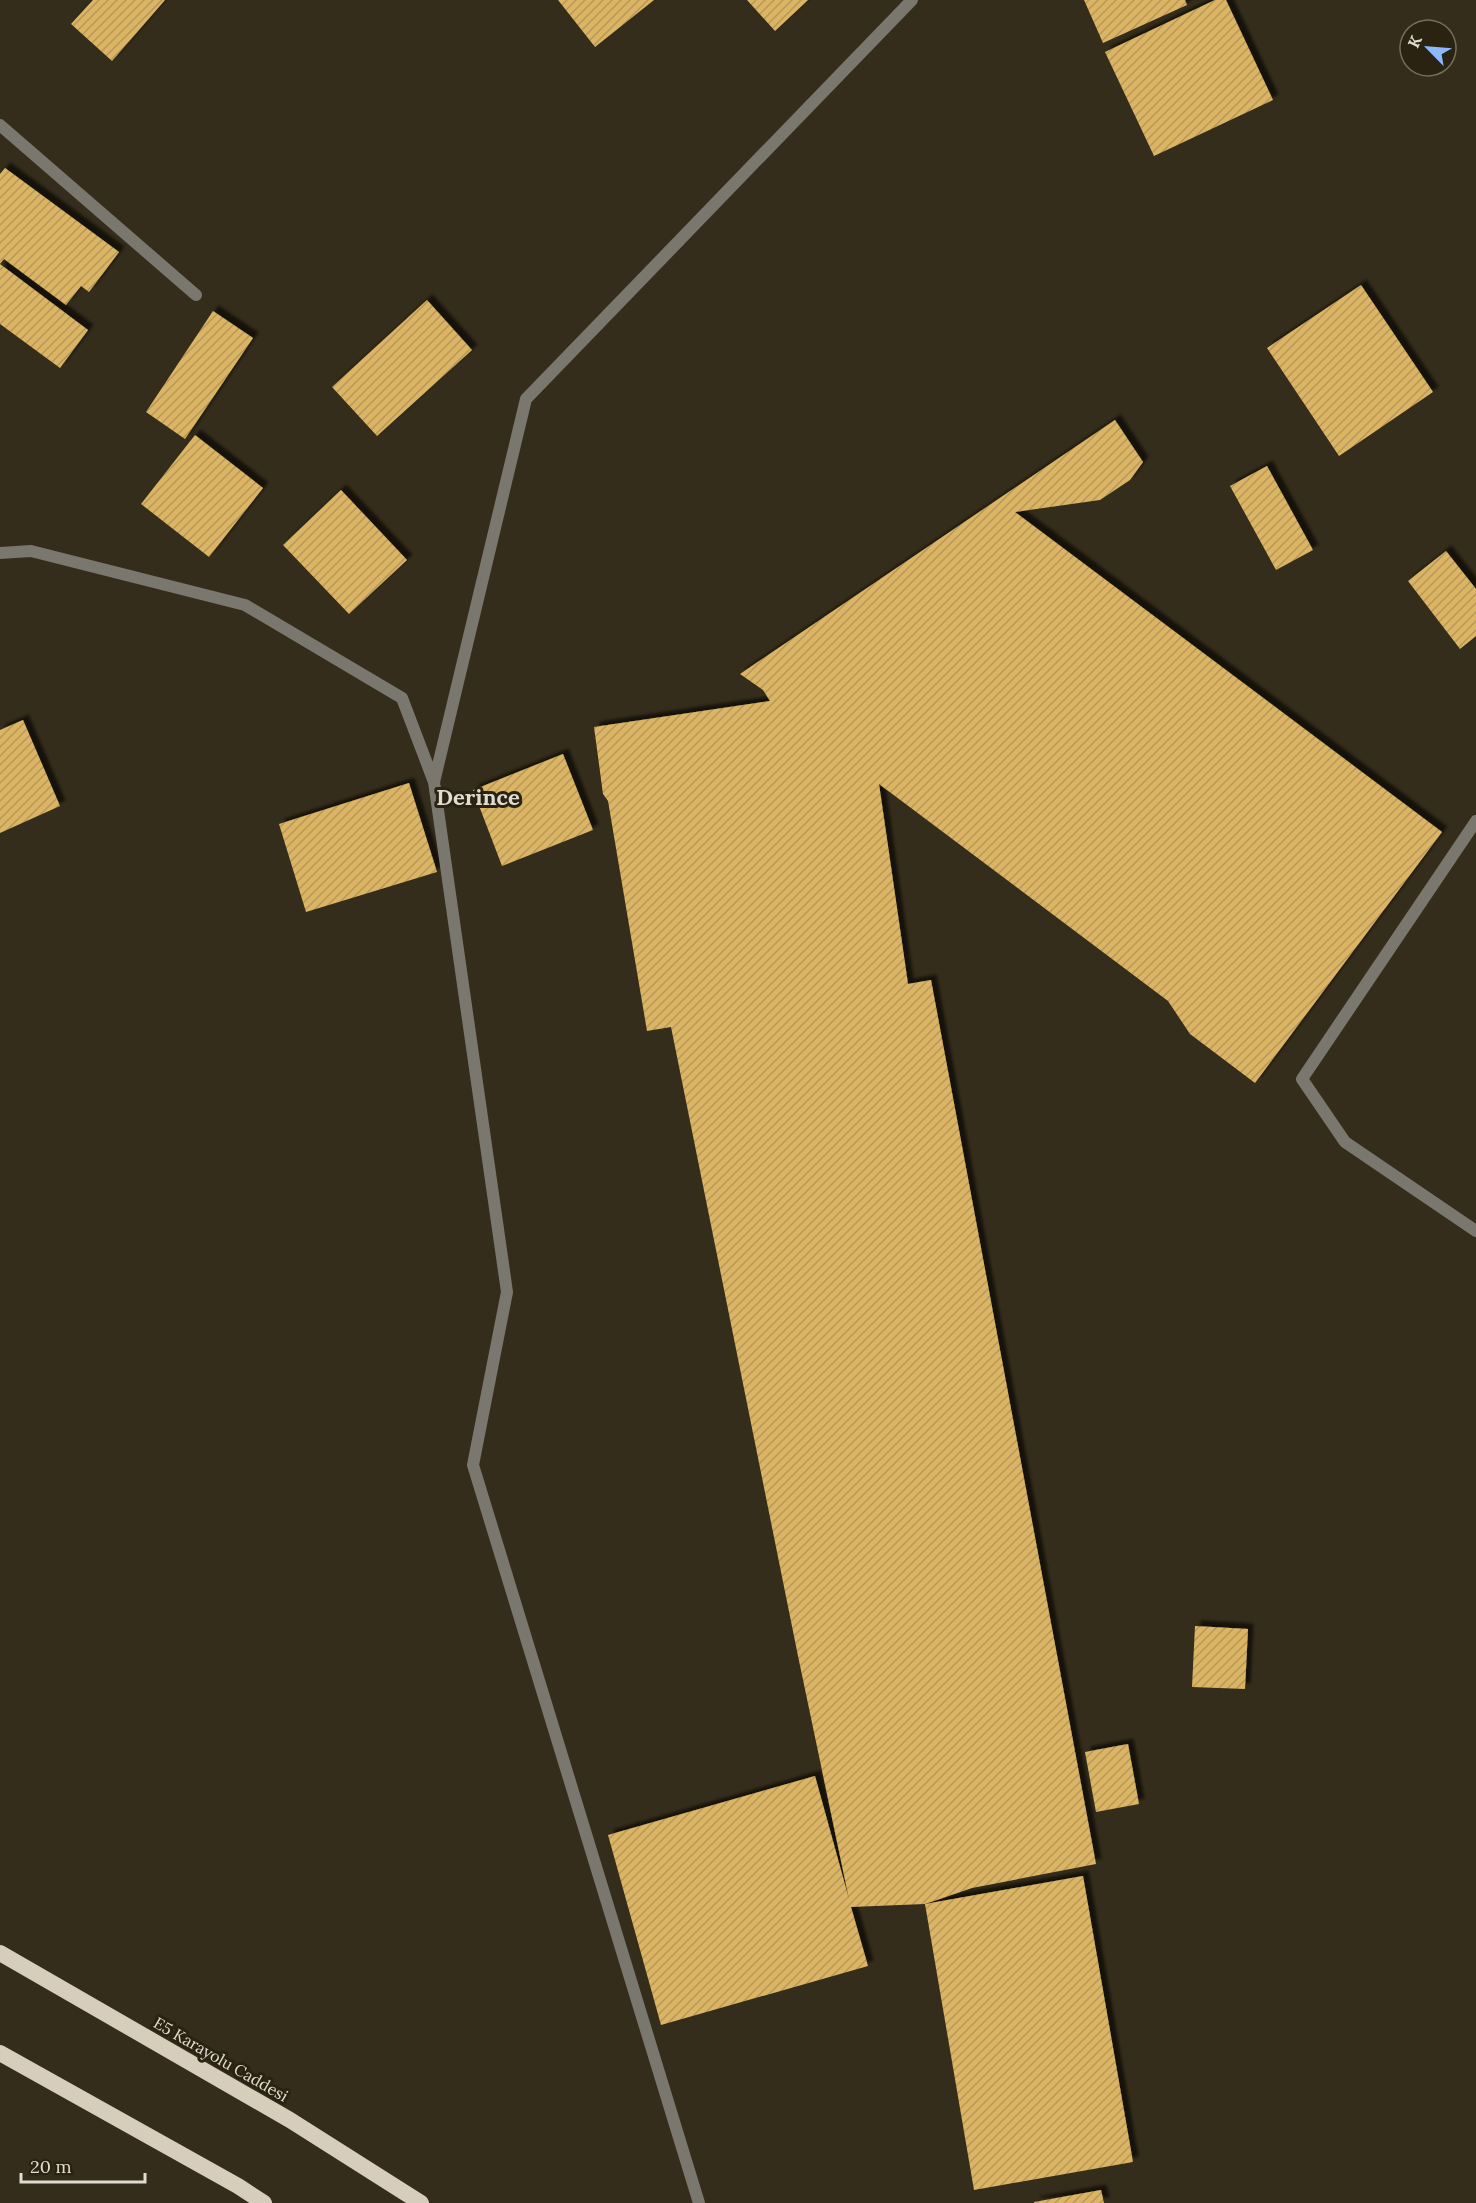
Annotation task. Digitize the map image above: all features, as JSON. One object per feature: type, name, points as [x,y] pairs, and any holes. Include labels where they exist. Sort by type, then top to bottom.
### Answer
[{"type":"highway","name":"E5 Karayolu Caddesi","points":[[0,1953],[290,2120],[421,2203]]},
{"type":"highway","points":[[0,2053],[238,2186],[264,2203]]},
{"type":"street","points":[[434,782],[526,399],[912,0]]},
{"type":"street","points":[[0,124],[196,295]]},
{"type":"street","points":[[0,553],[31,551],[245,605],[402,698],[434,782],[507,1292],[473,1465],[699,2203]]},
{"type":"street","points":[[1476,821],[1302,1079],[1345,1142],[1476,1232]]},
{"type":"building","points":[[93,0],[165,0],[112,61],[71,24]]},
{"type":"building","points":[[558,0],[654,0],[595,47]]},
{"type":"building","points":[[747,0],[808,0],[775,31]]},
{"type":"building","points":[[1084,0],[1185,0],[1187,5],[1103,43]]},
{"type":"building","points":[[1215,0],[1226,0],[1273,100],[1154,156],[1105,52]]},
{"type":"building","points":[[5,168],[119,252],[89,292],[81,286],[66,305],[4,259],[0,264],[0,174]]},
{"type":"building","points":[[0,264],[88,330],[60,368],[0,324]]},
{"type":"building","points":[[1361,285],[1433,392],[1339,456],[1267,348]]},
{"type":"building","points":[[427,300],[472,350],[377,436],[332,387]]},
{"type":"building","points":[[213,311],[253,338],[185,439],[146,412]]},
{"type":"building","points":[[1115,420],[1143,462],[1130,480],[1100,500],[1015,512],[1442,832],[1255,1083],[1190,1034],[1168,1001],[879,784],[908,984],[931,980],[1096,1864],[972,1888],[925,1904],[851,1907],[868,1966],[661,2025],[608,1835],[815,1776],[849,1899],[671,1027],[647,1031],[608,801],[603,794],[594,727],[770,701],[763,690],[740,674]]},
{"type":"building","points":[[195,435],[263,488],[209,557],[141,504]]},
{"type":"building","points":[[1267,466],[1313,550],[1276,570],[1230,486]]},
{"type":"building","points":[[341,490],[407,560],[349,614],[283,545]]},
{"type":"building","points":[[1446,551],[1476,589],[1476,636],[1460,649],[1408,581]]},
{"type":"building","points":[[23,720],[60,806],[0,833],[0,730]]},
{"type":"building","points":[[563,754],[593,830],[502,866],[473,790]]},
{"type":"building","points":[[409,783],[437,872],[306,912],[279,824]]},
{"type":"building","points":[[1195,1626],[1248,1629],[1245,1689],[1192,1687]]},
{"type":"building","points":[[1128,1744],[1139,1804],[1096,1812],[1085,1752]]},
{"type":"building","points":[[1083,1876],[1133,2162],[974,2190],[925,1904]]},
{"type":"building","points":[[1101,2190],[1104,2203],[1034,2203],[1034,2202]]},
{"type":"district","name":"Derince","points":[[478,797]]}]
